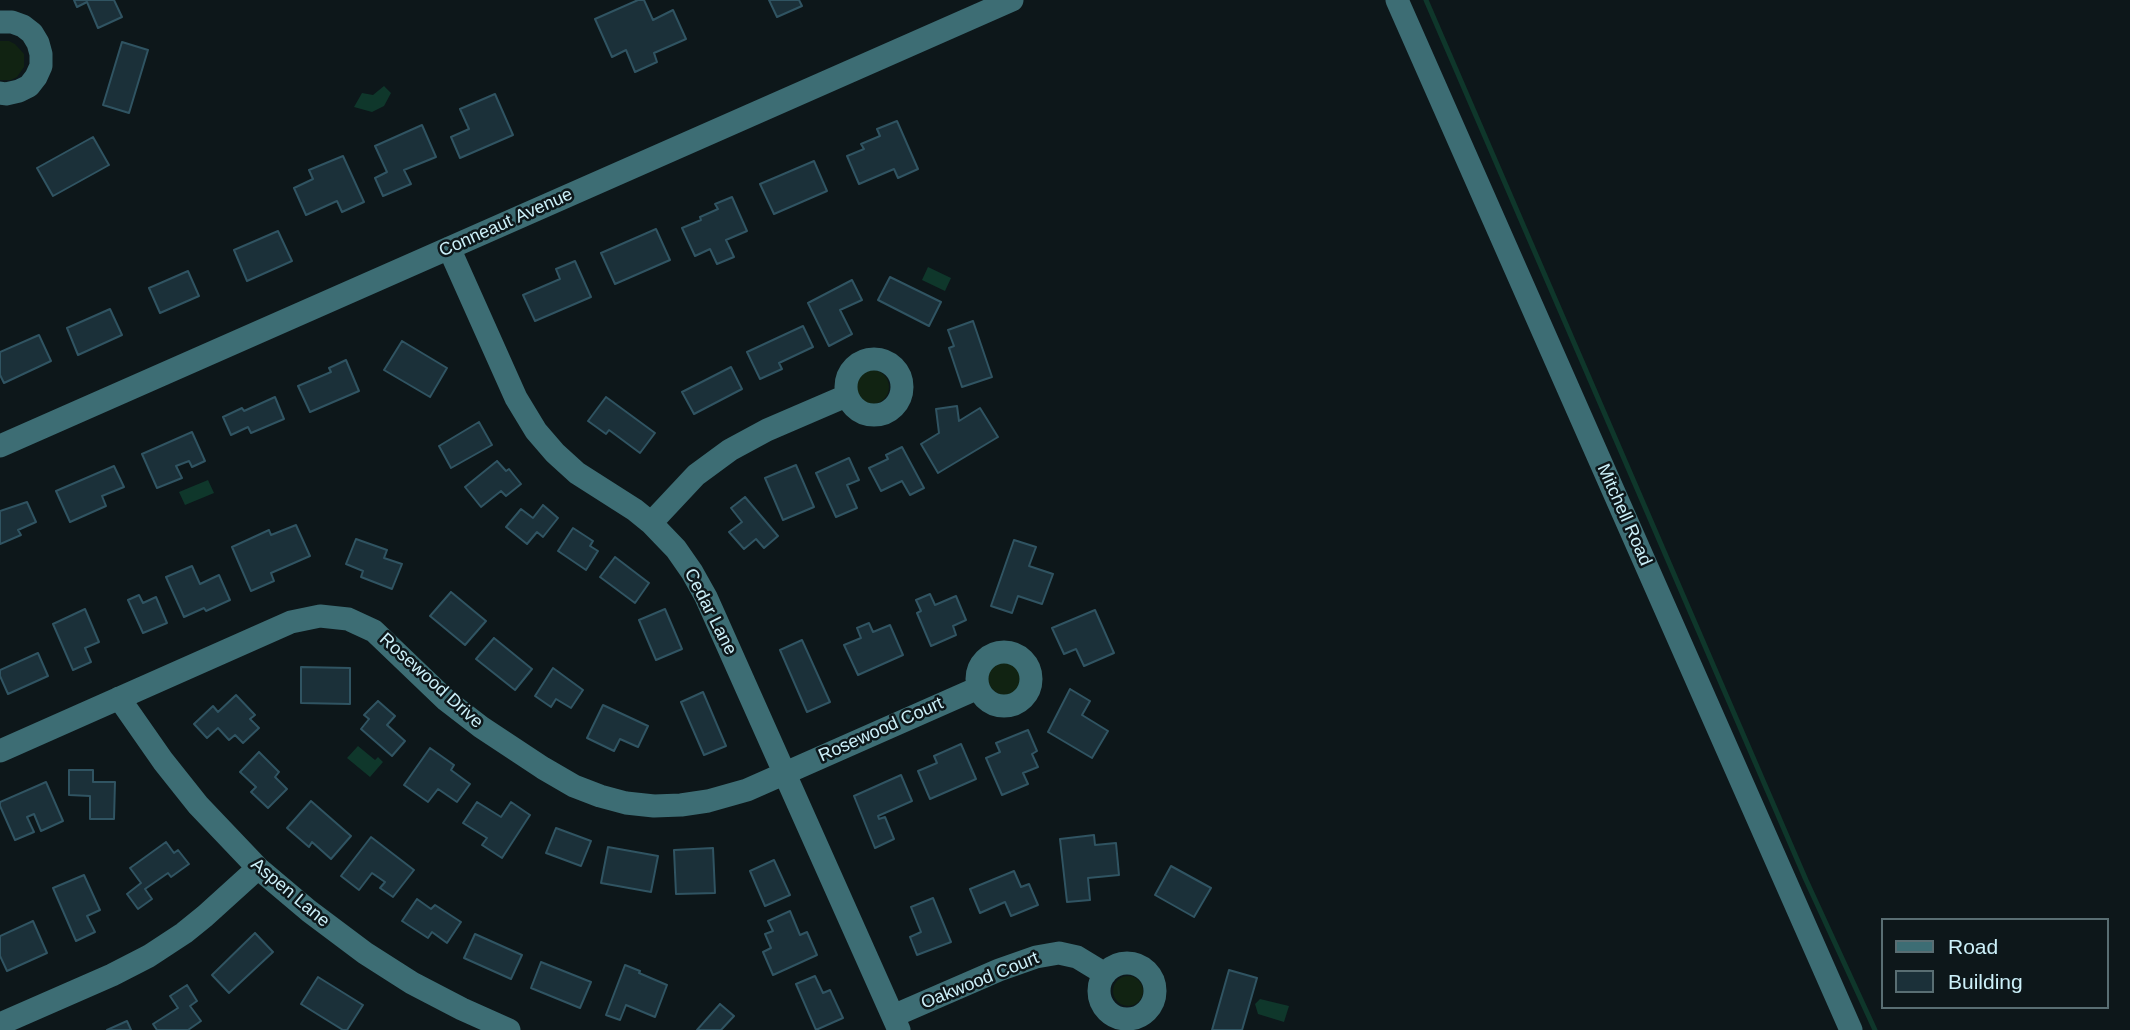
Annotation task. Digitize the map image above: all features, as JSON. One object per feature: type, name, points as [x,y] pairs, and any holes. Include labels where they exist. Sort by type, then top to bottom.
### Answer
[{"type":"street","name":"Conneaut Avenue","points":[[0,446],[1012,0]]},
{"type":"street","name":"Mitchell Road","points":[[1396,0],[1851,1030]]},
{"type":"street","points":[[0,22],[12,22],[32,33],[41,54],[41,66],[29,86],[19,91],[0,93]]},
{"type":"street","name":"Cedar Lane","points":[[449,248],[516,398],[536,431],[577,473],[651,523],[676,549],[706,597],[896,1023]]},
{"type":"street","points":[[651,523],[696,475],[730,450],[767,430],[846,396]]},
{"type":"street","name":"Rosewood Drive","points":[[0,751],[291,622],[334,616],[362,624],[374,631],[446,700],[481,727],[553,774],[600,796],[653,806],[708,802],[747,790],[785,773]]},
{"type":"street","name":"Rosewood Court","points":[[785,773],[978,688]]},
{"type":"street","name":"Aspen Lane","points":[[120,698],[163,761],[198,805],[258,867],[309,911],[365,953],[412,983],[509,1030]]},
{"type":"street","points":[[0,1024],[149,956],[205,916],[258,867]]},
{"type":"street","name":"Oakwood Court","points":[[896,1023],[999,970],[1036,957],[1059,954],[1077,957],[1105,974]]},
{"type":"shaded area","points":[[0,41],[15,44],[24,54],[24,67],[17,77],[11,80],[0,80]]},
{"type":"shaded area","points":[[384,86],[391,93],[384,106],[372,112],[354,107],[362,93],[373,95]]},
{"type":"shaded area","points":[[928,267],[951,278],[945,291],[922,280]]},
{"type":"shaded area","points":[[872,370],[884,375],[889,387],[884,399],[872,404],[860,399],[855,387],[860,375]]},
{"type":"shaded area","points":[[208,480],[214,493],[185,505],[179,492]]},
{"type":"shaded area","points":[[1005,661],[1017,666],[1022,678],[1017,690],[1005,695],[993,690],[988,678],[993,666]]},
{"type":"shaded area","points":[[358,746],[375,760],[378,757],[383,762],[370,777],[347,758]]},
{"type":"shaded area","points":[[1128,976],[1139,980],[1143,991],[1139,1002],[1128,1006],[1117,1002],[1113,991],[1117,980]]},
{"type":"shaded area","points":[[1260,999],[1289,1006],[1284,1022],[1258,1014],[1255,1004]]},
{"type":"building","points":[[74,0],[114,0],[122,17],[98,28],[87,2],[77,7]]},
{"type":"building","points":[[638,0],[644,0],[653,20],[673,10],[686,39],[654,53],[657,62],[635,72],[626,50],[612,57],[595,19]]},
{"type":"building","points":[[769,0],[799,0],[802,6],[777,17]]},
{"type":"building","points":[[122,42],[148,50],[129,113],[103,105]]},
{"type":"building","points":[[495,94],[513,135],[460,158],[451,137],[469,129],[460,109]]},
{"type":"building","points":[[897,121],[918,169],[898,178],[894,169],[859,184],[847,156],[864,149],[861,144],[880,136],[877,129]]},
{"type":"building","points":[[422,125],[436,157],[404,170],[411,184],[383,196],[375,178],[387,172],[375,146]]},
{"type":"building","points":[[93,137],[109,165],[53,196],[37,168]]},
{"type":"building","points":[[343,156],[364,202],[342,212],[337,201],[306,215],[294,188],[313,179],[309,170]]},
{"type":"building","points":[[814,161],[827,191],[774,214],[760,184]]},
{"type":"building","points":[[732,197],[747,231],[726,240],[734,257],[717,264],[710,249],[695,256],[682,228],[701,220],[700,217],[718,209],[715,204]]},
{"type":"building","points":[[656,229],[670,260],[615,284],[601,253]]},
{"type":"building","points":[[278,231],[292,261],[247,281],[234,250]]},
{"type":"building","points":[[575,261],[591,297],[535,321],[523,295],[560,279],[556,269]]},
{"type":"building","points":[[188,271],[199,296],[160,313],[149,288]]},
{"type":"building","points":[[890,277],[941,302],[929,326],[878,300]]},
{"type":"building","points":[[852,280],[862,300],[840,310],[852,334],[829,346],[808,303]]},
{"type":"building","points":[[110,309],[122,335],[78,355],[67,328]]},
{"type":"building","points":[[973,321],[992,377],[962,387],[949,348],[954,346],[948,330]]},
{"type":"building","points":[[803,326],[813,347],[779,363],[782,369],[760,379],[747,352]]},
{"type":"building","points":[[39,335],[51,361],[4,383],[0,375],[0,352]]},
{"type":"building","points":[[402,341],[447,368],[430,397],[384,370]]},
{"type":"building","points":[[346,360],[359,391],[310,412],[298,386],[331,372],[329,368]]},
{"type":"building","points":[[731,367],[742,389],[694,414],[682,392]]},
{"type":"building","points":[[275,397],[284,419],[251,433],[248,427],[231,435],[223,417]]},
{"type":"building","points":[[606,397],[655,433],[640,453],[609,430],[606,434],[588,421]]},
{"type":"building","points":[[957,406],[959,421],[980,408],[998,437],[938,473],[921,444],[939,433],[936,409]]},
{"type":"building","points":[[479,422],[492,445],[451,468],[439,446]]},
{"type":"building","points":[[192,432],[205,461],[192,467],[189,461],[176,466],[182,478],[157,488],[142,454]]},
{"type":"building","points":[[902,447],[924,488],[910,495],[902,481],[881,491],[869,468],[888,459],[886,455]]},
{"type":"building","points":[[849,458],[859,480],[847,485],[857,508],[836,517],[816,473]]},
{"type":"building","points":[[497,461],[506,471],[509,469],[521,484],[506,496],[501,491],[481,507],[465,487]]},
{"type":"building","points":[[796,465],[814,507],[783,520],[765,478]]},
{"type":"building","points":[[114,466],[124,487],[102,496],[106,506],[70,522],[56,491]]},
{"type":"building","points":[[745,497],[778,536],[764,548],[756,539],[744,549],[729,532],[742,522],[731,508]]},
{"type":"building","points":[[27,502],[36,522],[18,530],[21,535],[0,544],[0,511]]},
{"type":"building","points":[[543,505],[558,518],[543,537],[537,532],[527,544],[506,527],[521,509],[533,518]]},
{"type":"building","points":[[296,525],[310,556],[271,573],[274,581],[251,591],[232,547],[269,530],[271,535]]},
{"type":"building","points":[[573,528],[593,541],[590,546],[598,551],[586,570],[558,551]]},
{"type":"building","points":[[356,539],[387,550],[384,558],[402,564],[392,589],[361,577],[363,571],[346,564]]},
{"type":"building","points":[[1014,540],[1036,547],[1029,566],[1053,574],[1042,604],[1018,596],[1012,613],[991,606]]},
{"type":"building","points":[[615,557],[649,583],[635,603],[600,577]]},
{"type":"building","points":[[192,566],[200,584],[219,575],[230,600],[184,617],[166,577]]},
{"type":"building","points":[[451,592],[486,621],[465,645],[430,616]]},
{"type":"building","points":[[930,594],[935,605],[956,596],[966,620],[953,626],[956,635],[931,646],[917,613],[921,611],[916,600]]},
{"type":"building","points":[[139,595],[143,603],[156,597],[167,623],[143,633],[128,600]]},
{"type":"building","points":[[85,609],[99,642],[85,648],[91,662],[73,670],[53,624]]},
{"type":"building","points":[[665,609],[682,649],[656,660],[639,620]]},
{"type":"building","points":[[1095,610],[1114,653],[1084,666],[1076,649],[1064,654],[1052,628]]},
{"type":"building","points":[[869,623],[873,632],[890,625],[903,655],[858,675],[844,645],[861,638],[857,628]]},
{"type":"building","points":[[494,638],[532,669],[515,690],[476,659]]},
{"type":"building","points":[[802,640],[830,702],[807,712],[780,650]]},
{"type":"building","points":[[38,653],[48,676],[8,694],[0,670]]},
{"type":"building","points":[[301,667],[350,668],[350,704],[301,703]]},
{"type":"building","points":[[553,668],[583,690],[571,708],[556,699],[551,707],[535,696]]},
{"type":"building","points":[[1070,689],[1090,701],[1082,715],[1108,731],[1092,758],[1048,732]]},
{"type":"building","points":[[703,692],[726,746],[704,755],[681,702]]},
{"type":"building","points":[[236,695],[255,715],[250,719],[259,728],[243,743],[235,735],[229,740],[218,728],[207,738],[194,724],[213,706],[218,712]]},
{"type":"building","points":[[378,701],[395,716],[387,725],[405,741],[392,756],[361,729],[369,719],[364,715]]},
{"type":"building","points":[[603,705],[648,726],[638,747],[620,739],[614,751],[587,738]]},
{"type":"building","points":[[1028,730],[1037,751],[1032,754],[1038,767],[1023,773],[1028,784],[1002,795],[986,758],[1000,752],[996,743]]},
{"type":"building","points":[[961,744],[976,779],[930,799],[918,771],[937,763],[934,756]]},
{"type":"building","points":[[430,748],[454,765],[451,770],[470,784],[457,802],[438,789],[428,802],[404,785]]},
{"type":"building","points":[[259,752],[279,772],[275,777],[287,789],[268,808],[251,792],[256,787],[240,772]]},
{"type":"building","points":[[69,770],[93,770],[93,782],[115,782],[114,819],[90,819],[90,796],[69,795]]},
{"type":"building","points":[[901,775],[912,801],[878,816],[879,819],[885,817],[894,839],[875,848],[854,796]]},
{"type":"building","points":[[46,782],[63,821],[41,831],[34,814],[27,817],[34,832],[15,840],[0,802]]},
{"type":"building","points":[[311,801],[351,836],[331,859],[312,842],[309,847],[287,828]]},
{"type":"building","points":[[477,802],[501,817],[511,802],[530,815],[502,858],[482,845],[487,838],[463,823]]},
{"type":"building","points":[[556,828],[591,841],[581,866],[546,853]]},
{"type":"building","points":[[1094,835],[1095,845],[1116,843],[1119,875],[1088,878],[1090,900],[1067,902],[1060,839]]},
{"type":"building","points":[[371,837],[414,870],[393,897],[380,888],[385,882],[372,873],[359,890],[341,876]]},
{"type":"building","points":[[166,842],[174,853],[178,850],[189,864],[171,877],[168,873],[145,889],[152,899],[138,909],[127,894],[141,883],[130,868]]},
{"type":"building","points":[[608,847],[658,856],[651,892],[601,883]]},
{"type":"building","points":[[713,848],[715,893],[676,894],[674,850]]},
{"type":"building","points":[[774,860],[790,895],[765,906],[750,871]]},
{"type":"building","points":[[1171,866],[1211,888],[1194,917],[1155,895]]},
{"type":"building","points":[[1014,871],[1021,887],[1029,884],[1038,905],[1011,916],[1005,902],[980,913],[970,889]]},
{"type":"building","points":[[84,875],[100,910],[87,916],[95,932],[76,941],[53,888]]},
{"type":"building","points":[[933,898],[951,942],[917,955],[910,937],[921,932],[911,907]]},
{"type":"building","points":[[417,899],[431,909],[435,905],[461,922],[447,943],[432,932],[428,938],[402,921]]},
{"type":"building","points":[[790,911],[800,935],[807,932],[817,955],[773,975],[763,952],[771,948],[765,934],[773,931],[768,921]]},
{"type":"building","points":[[33,921],[47,953],[7,971],[0,956],[0,936]]},
{"type":"building","points":[[255,933],[273,952],[229,993],[212,975]]},
{"type":"building","points":[[475,934],[522,955],[511,979],[464,958]]},
{"type":"building","points":[[541,962],[591,982],[580,1008],[531,988]]},
{"type":"building","points":[[625,965],[667,985],[655,1017],[626,1005],[620,1020],[606,1015]]},
{"type":"building","points":[[1229,970],[1257,978],[1242,1030],[1212,1030]]},
{"type":"building","points":[[815,976],[823,993],[830,990],[843,1018],[816,1030],[796,984]]},
{"type":"building","points":[[318,977],[363,1005],[347,1030],[301,1004]]},
{"type":"building","points":[[187,985],[197,1001],[190,1006],[201,1021],[188,1030],[157,1030],[153,1024],[178,1008],[170,996]]},
{"type":"building","points":[[720,1004],[734,1016],[721,1030],[697,1030]]},
{"type":"building","points":[[127,1021],[131,1030],[107,1030]]},
{"type":"waterway","points":[[1426,0],[1806,880],[1875,1030]]}]
